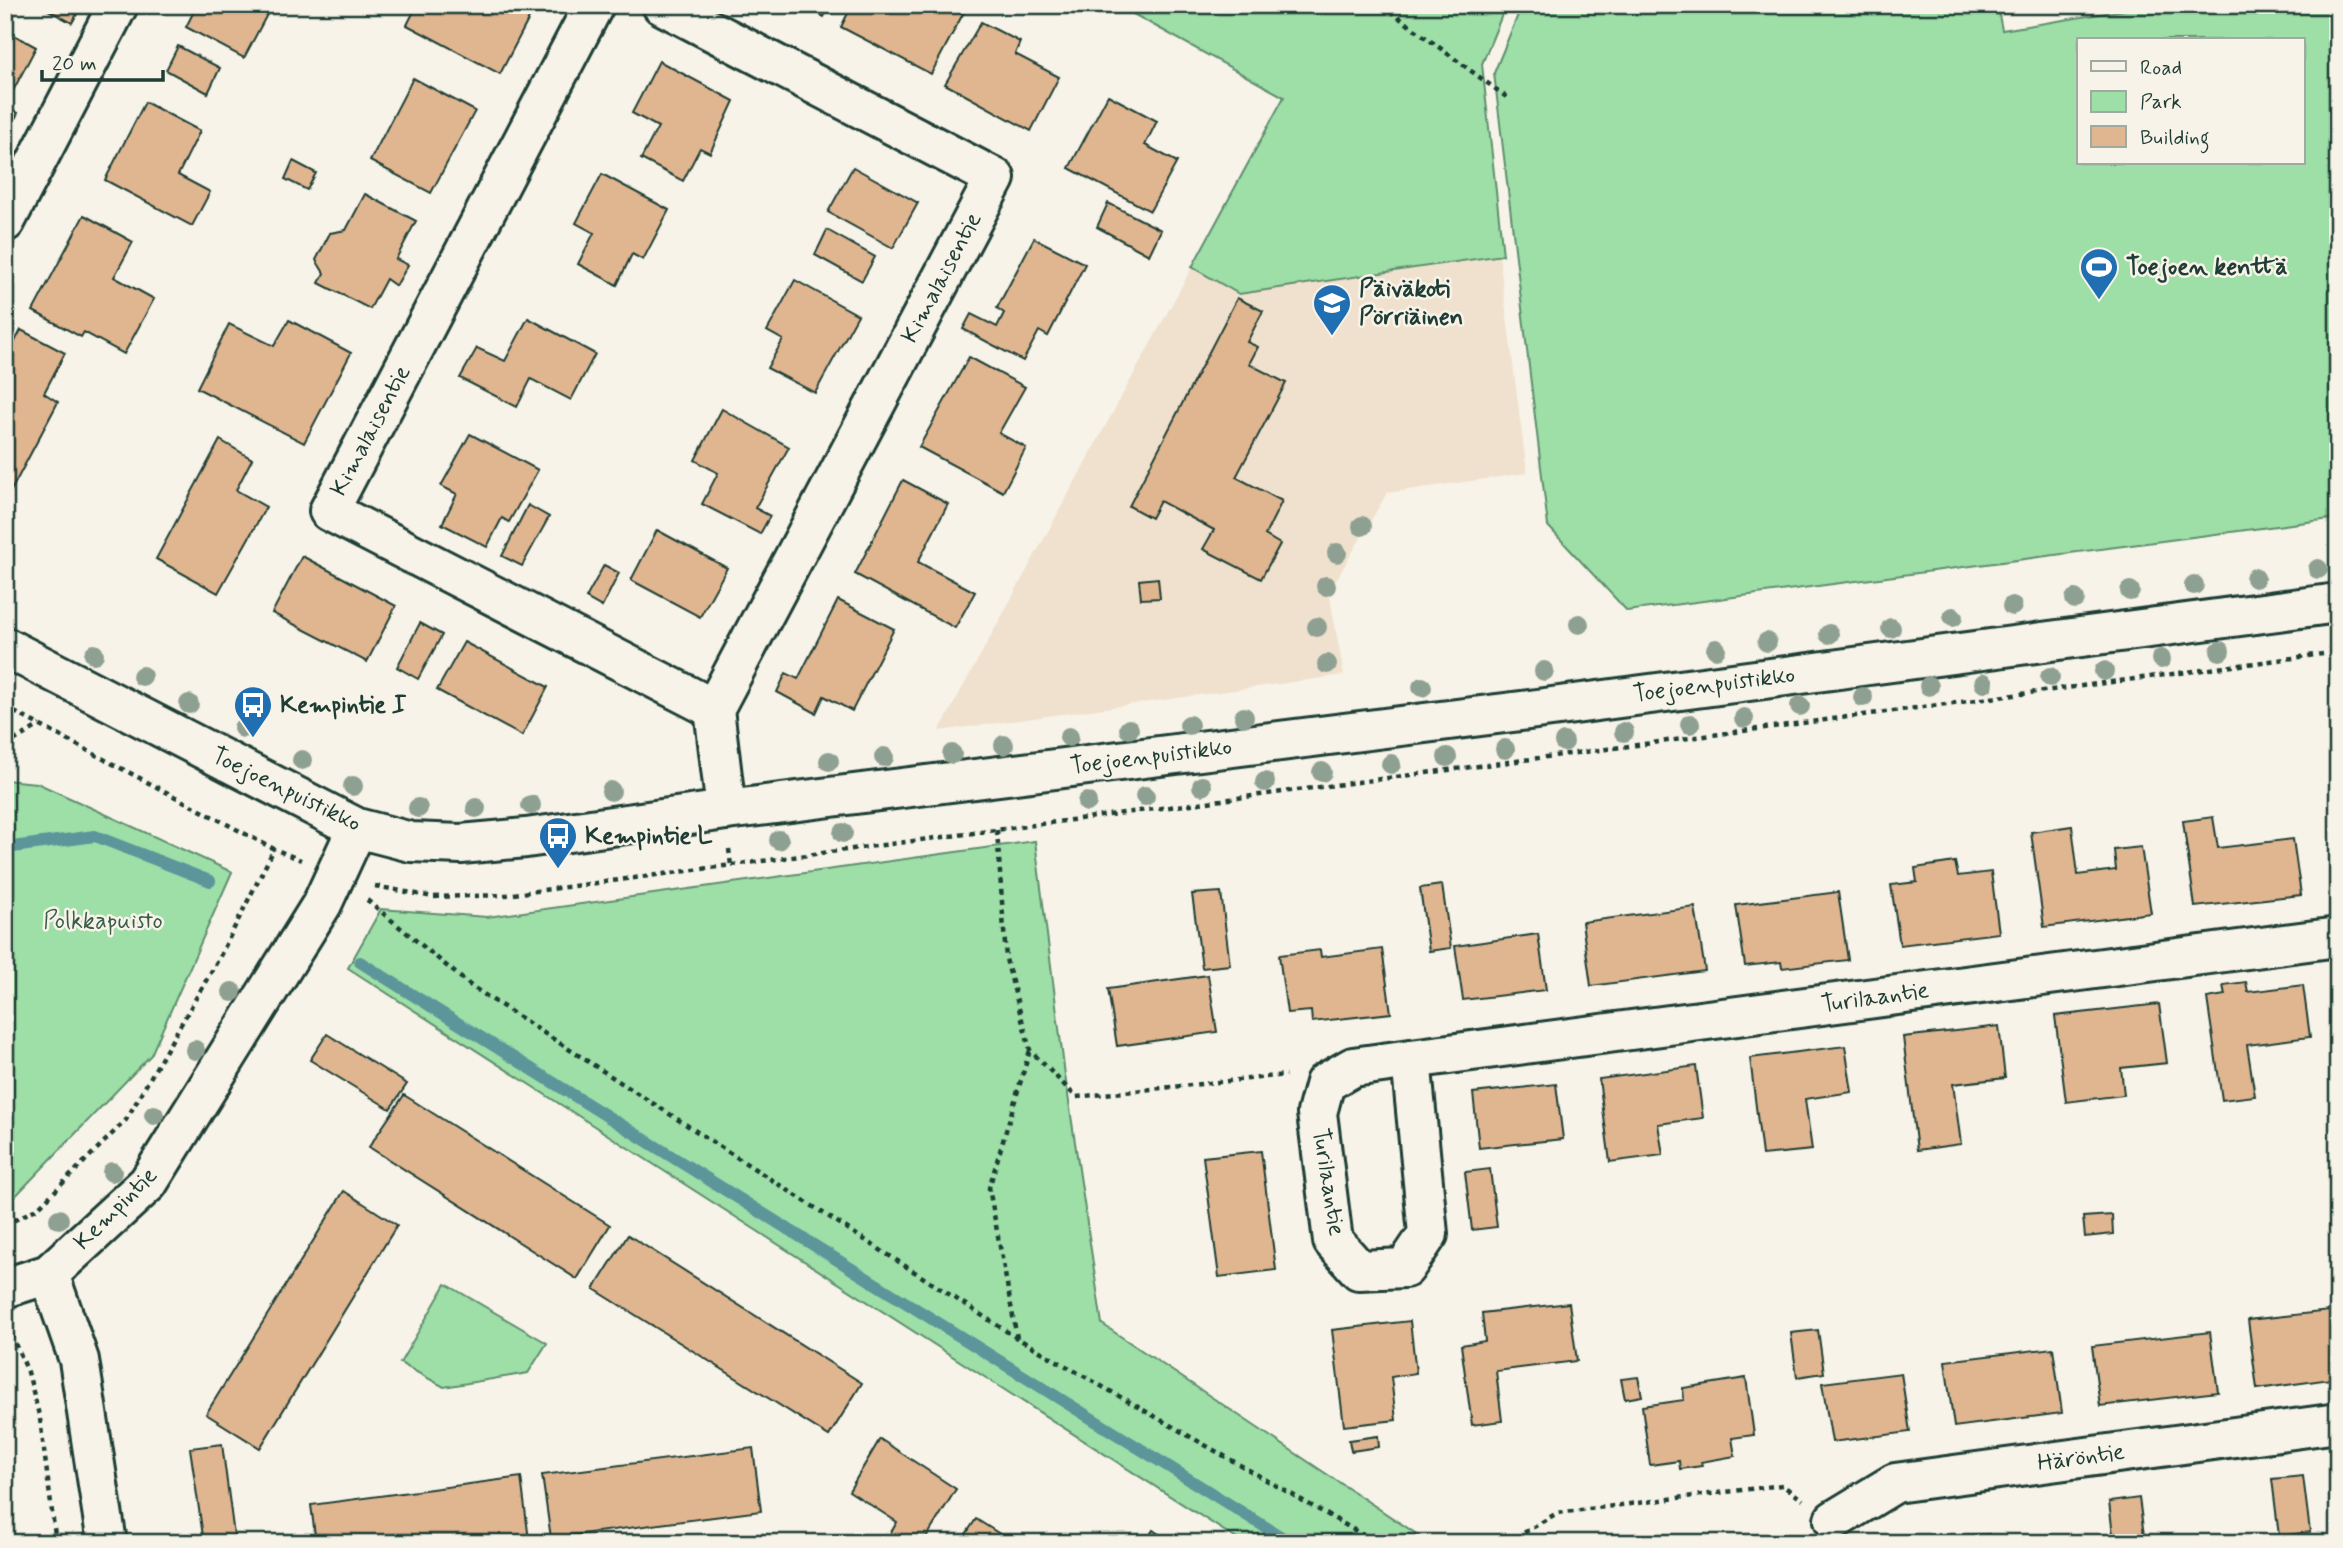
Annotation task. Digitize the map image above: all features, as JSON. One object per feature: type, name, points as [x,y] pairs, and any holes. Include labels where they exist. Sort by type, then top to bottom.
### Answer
[{"type":"street","points":[[5,222],[118,5]]},
{"type":"street","name":"Kimalaisentie","points":[[594,5],[329,511],[714,709],[995,178],[662,5]]},
{"type":"street","name":"Toejoenpuistikko","points":[[5,648],[357,828],[411,842],[461,844],[526,838],[726,810],[1516,711],[2338,603]]},
{"type":"street","points":[[714,709],[726,810]]},
{"type":"street","name":"Kempintie","points":[[49,1275],[148,1183],[315,915],[337,875],[357,828]]},
{"type":"street","name":"Turilaantie","points":[[1412,1059],[1428,1234],[1405,1268],[1359,1270],[1333,1241],[1317,1113],[1325,1083],[1353,1067],[1412,1059],[2338,937]]},
{"type":"street","points":[[5,1288],[49,1275],[79,1360],[107,1543]]},
{"type":"street","name":"Häröntie","points":[[1834,1520],[1895,1483],[2338,1423]]},
{"type":"path","points":[[1382,5],[1509,99]]},
{"type":"path","points":[[5,746],[40,725]]},
{"type":"path","points":[[997,830],[1006,959],[1030,1050],[1076,1097],[1289,1074]]},
{"type":"path","points":[[5,1225],[38,1208],[126,1120],[219,958],[274,849]]},
{"type":"path","points":[[337,875],[471,986],[1017,1338],[1377,1543]]},
{"type":"path","points":[[1017,1338],[989,1188],[1030,1050]]},
{"type":"path","points":[[5,1321],[28,1372],[40,1419],[56,1543]]},
{"type":"path","points":[[1507,1543],[1557,1513],[1782,1485],[1834,1520]]},
{"type":"shaded area","name":"Päiväkoti Pörriäinen","points":[[1285,97],[1492,201],[1527,473],[1387,493],[1329,592],[1344,675],[939,731]]},
{"type":"green space","points":[[1117,5],[1506,5],[1482,64],[1503,255],[1239,294],[1192,267],[1284,97]]},
{"type":"green space","points":[[1522,5],[1997,5],[2002,30],[2155,5],[2338,5],[2338,518],[1627,611],[1548,526],[1494,73]]},
{"type":"green space","name":"Polkkapuisto","points":[[5,780],[37,783],[232,872],[151,1055],[5,1207]]},
{"type":"green space","points":[[1035,841],[1065,1075],[1102,1324],[1430,1543],[1243,1543],[348,968],[381,909],[487,917]]},
{"type":"green space","points":[[446,1284],[547,1343],[528,1373],[444,1387],[400,1363]]},
{"type":"building","points":[[39,5],[82,5],[72,23]]},
{"type":"building","points":[[197,5],[272,5],[244,58],[186,27]]},
{"type":"building","points":[[417,5],[454,5],[469,12],[472,5],[536,5],[500,74],[407,25]]},
{"type":"building","points":[[802,5],[830,5],[824,17]]},
{"type":"building","points":[[852,5],[953,5],[964,12],[931,74],[841,27]]},
{"type":"building","points":[[981,22],[1020,42],[1015,54],[1059,77],[1031,131],[945,84]]},
{"type":"building","points":[[5,30],[36,47],[5,106]]},
{"type":"building","points":[[178,46],[220,68],[208,93],[166,70]]},
{"type":"building","points":[[659,61],[734,101],[710,153],[700,148],[683,181],[641,159],[658,127],[632,113]]},
{"type":"building","points":[[413,78],[475,111],[431,193],[370,161]]},
{"type":"building","points":[[1108,95],[1157,121],[1145,145],[1177,162],[1150,211],[1069,168]]},
{"type":"building","points":[[145,102],[200,131],[178,175],[210,192],[192,226],[105,180]]},
{"type":"building","points":[[5,106],[18,113],[5,138]]},
{"type":"building","points":[[293,161],[316,173],[307,190],[285,179]]},
{"type":"building","points":[[853,167],[918,203],[893,248],[828,212]]},
{"type":"building","points":[[602,174],[669,210],[643,260],[632,254],[617,285],[578,264],[594,233],[576,223]]},
{"type":"building","points":[[365,194],[416,221],[396,259],[408,265],[396,286],[386,279],[370,309],[319,283],[324,273],[316,260],[330,233],[346,230]]},
{"type":"building","points":[[1108,203],[1161,230],[1149,255],[1097,227]]},
{"type":"building","points":[[84,215],[133,242],[114,277],[154,299],[124,354],[84,332],[81,337],[33,311]]},
{"type":"building","points":[[827,230],[875,257],[862,281],[815,255]]},
{"type":"building","points":[[1034,238],[1085,264],[1048,336],[1039,331],[1023,361],[963,329],[971,314],[997,327],[1004,313],[997,308]]},
{"type":"building","points":[[795,280],[858,315],[815,393],[767,368],[783,340],[767,331]]},
{"type":"building","points":[[1237,298],[1263,311],[1247,342],[1258,347],[1249,364],[1286,383],[1236,477],[1282,501],[1265,535],[1280,544],[1261,579],[1203,549],[1214,530],[1160,501],[1151,518],[1129,506]]},
{"type":"building","points":[[528,318],[595,354],[571,400],[531,379],[517,407],[460,378],[477,348],[505,361]]},
{"type":"building","points":[[289,320],[351,353],[304,443],[197,388],[229,324],[274,346]]},
{"type":"building","points":[[21,330],[65,353],[44,393],[58,402],[5,502],[5,360]]},
{"type":"building","points":[[969,357],[1025,387],[999,433],[1026,448],[1003,492],[919,447]]},
{"type":"building","points":[[722,409],[789,447],[755,508],[770,516],[760,534],[702,504],[718,473],[695,460]]},
{"type":"building","points":[[470,434],[538,470],[509,522],[502,518],[487,547],[442,524],[457,494],[441,486]]},
{"type":"building","points":[[220,440],[252,459],[236,490],[266,507],[218,593],[156,559]]},
{"type":"building","points":[[903,480],[948,504],[918,562],[975,592],[955,628],[855,574]]},
{"type":"building","points":[[528,505],[549,517],[522,566],[502,556]]},
{"type":"building","points":[[657,530],[727,568],[700,617],[631,580]]},
{"type":"building","points":[[302,556],[396,606],[367,662],[272,613]]},
{"type":"building","points":[[604,565],[619,573],[602,607],[586,598]]},
{"type":"building","points":[[1158,578],[1160,598],[1141,599],[1139,580]]},
{"type":"building","points":[[838,600],[894,629],[852,711],[824,696],[816,713],[777,692],[786,673],[798,679]]},
{"type":"building","points":[[420,623],[442,635],[418,679],[397,667]]},
{"type":"building","points":[[464,642],[548,687],[522,736],[437,690]]},
{"type":"building","points":[[2213,817],[2218,848],[2293,839],[2301,895],[2195,907],[2183,821]]},
{"type":"building","points":[[2072,826],[2078,875],[2116,870],[2114,850],[2141,847],[2151,913],[2044,927],[2031,832]]},
{"type":"building","points":[[1955,862],[1958,876],[1991,872],[1999,933],[1900,945],[1891,885],[1917,882],[1915,868]]},
{"type":"building","points":[[1442,885],[1451,948],[1429,951],[1420,888]]},
{"type":"building","points":[[1221,892],[1230,965],[1202,968],[1192,894]]},
{"type":"building","points":[[1838,892],[1848,960],[1782,968],[1781,962],[1745,966],[1736,905]]},
{"type":"building","points":[[1695,907],[1705,971],[1591,986],[1582,922]]},
{"type":"building","points":[[1538,934],[1546,990],[1463,1000],[1455,946]]},
{"type":"building","points":[[1382,949],[1391,1013],[1312,1022],[1311,1011],[1287,1013],[1279,955],[1320,950],[1321,957]]},
{"type":"building","points":[[1208,975],[1217,1032],[1117,1046],[1108,989]]},
{"type":"building","points":[[2246,982],[2248,992],[2303,985],[2310,1037],[2247,1045],[2255,1096],[2222,1100],[2207,998],[2225,995],[2223,985]]},
{"type":"building","points":[[2159,1004],[2167,1063],[2121,1068],[2124,1095],[2066,1102],[2055,1016]]},
{"type":"building","points":[[1999,1026],[2005,1078],[1953,1084],[1961,1144],[1917,1150],[1903,1037]]},
{"type":"building","points":[[327,1034],[407,1084],[390,1109],[310,1060]]},
{"type":"building","points":[[1845,1046],[1852,1092],[1805,1099],[1812,1150],[1762,1155],[1750,1058]]},
{"type":"building","points":[[1696,1066],[1703,1118],[1658,1124],[1663,1155],[1610,1162],[1599,1079]]},
{"type":"building","points":[[1556,1084],[1563,1139],[1479,1148],[1473,1093]]},
{"type":"building","points":[[404,1095],[610,1225],[577,1279],[369,1147]]},
{"type":"building","points":[[1261,1151],[1276,1270],[1219,1277],[1203,1157]]},
{"type":"building","points":[[1490,1169],[1497,1227],[1472,1230],[1465,1172]]},
{"type":"building","points":[[344,1191],[397,1225],[260,1448],[206,1414]]},
{"type":"building","points":[[2112,1215],[2113,1234],[2085,1237],[2083,1217]]},
{"type":"building","points":[[628,1235],[862,1383],[829,1436],[594,1289]]},
{"type":"building","points":[[1569,1303],[1577,1361],[1496,1371],[1502,1421],[1472,1425],[1461,1345],[1485,1341],[1482,1313]]},
{"type":"building","points":[[2338,1310],[2338,1378],[2257,1389],[2248,1320]]},
{"type":"building","points":[[1410,1321],[1416,1373],[1391,1377],[1396,1420],[1344,1426],[1332,1330]]},
{"type":"building","points":[[1818,1330],[1824,1373],[1797,1377],[1791,1333]]},
{"type":"building","points":[[2210,1332],[2218,1392],[2100,1406],[2092,1346]]},
{"type":"building","points":[[2053,1348],[2062,1413],[1954,1427],[1945,1361]]},
{"type":"building","points":[[1901,1373],[1910,1432],[1832,1442],[1822,1383]]},
{"type":"building","points":[[1638,1377],[1642,1396],[1625,1399],[1621,1379]]},
{"type":"building","points":[[1746,1378],[1754,1435],[1732,1438],[1735,1456],[1701,1462],[1702,1466],[1680,1469],[1679,1461],[1650,1465],[1642,1406],[1684,1400],[1683,1388]]},
{"type":"building","points":[[1378,1436],[1379,1447],[1351,1451],[1349,1440]]},
{"type":"building","points":[[880,1439],[956,1489],[923,1543],[885,1543],[897,1522],[849,1491]]},
{"type":"building","points":[[222,1444],[235,1543],[204,1543],[190,1448]]},
{"type":"building","points":[[753,1448],[761,1511],[551,1538],[542,1475]]},
{"type":"building","points":[[2303,1476],[2310,1532],[2279,1536],[2272,1479]]},
{"type":"building","points":[[521,1477],[529,1540],[509,1543],[316,1543],[311,1505]]},
{"type":"building","points":[[2139,1498],[2145,1543],[2114,1543],[2109,1502]]},
{"type":"building","points":[[976,1519],[1014,1543],[960,1543]]},
{"type":"building","points":[[1153,1530],[1172,1543],[1145,1543]]},
{"type":"building","points":[[1989,1534],[1990,1543],[1959,1543],[1958,1536]]},
{"type":"waterway","points":[[5,848],[95,836],[210,881]]},
{"type":"waterway","points":[[360,962],[1291,1543]]},
{"type":"place","name":"Toejoen kenttä","points":[[2099,301]]},
{"type":"place","name":"Päiväkoti Pörriäinen","points":[[1332,337]]},
{"type":"place","name":"Kempintie I","points":[[253,739]]},
{"type":"place","name":"Kempintie L","points":[[558,870]]}]
